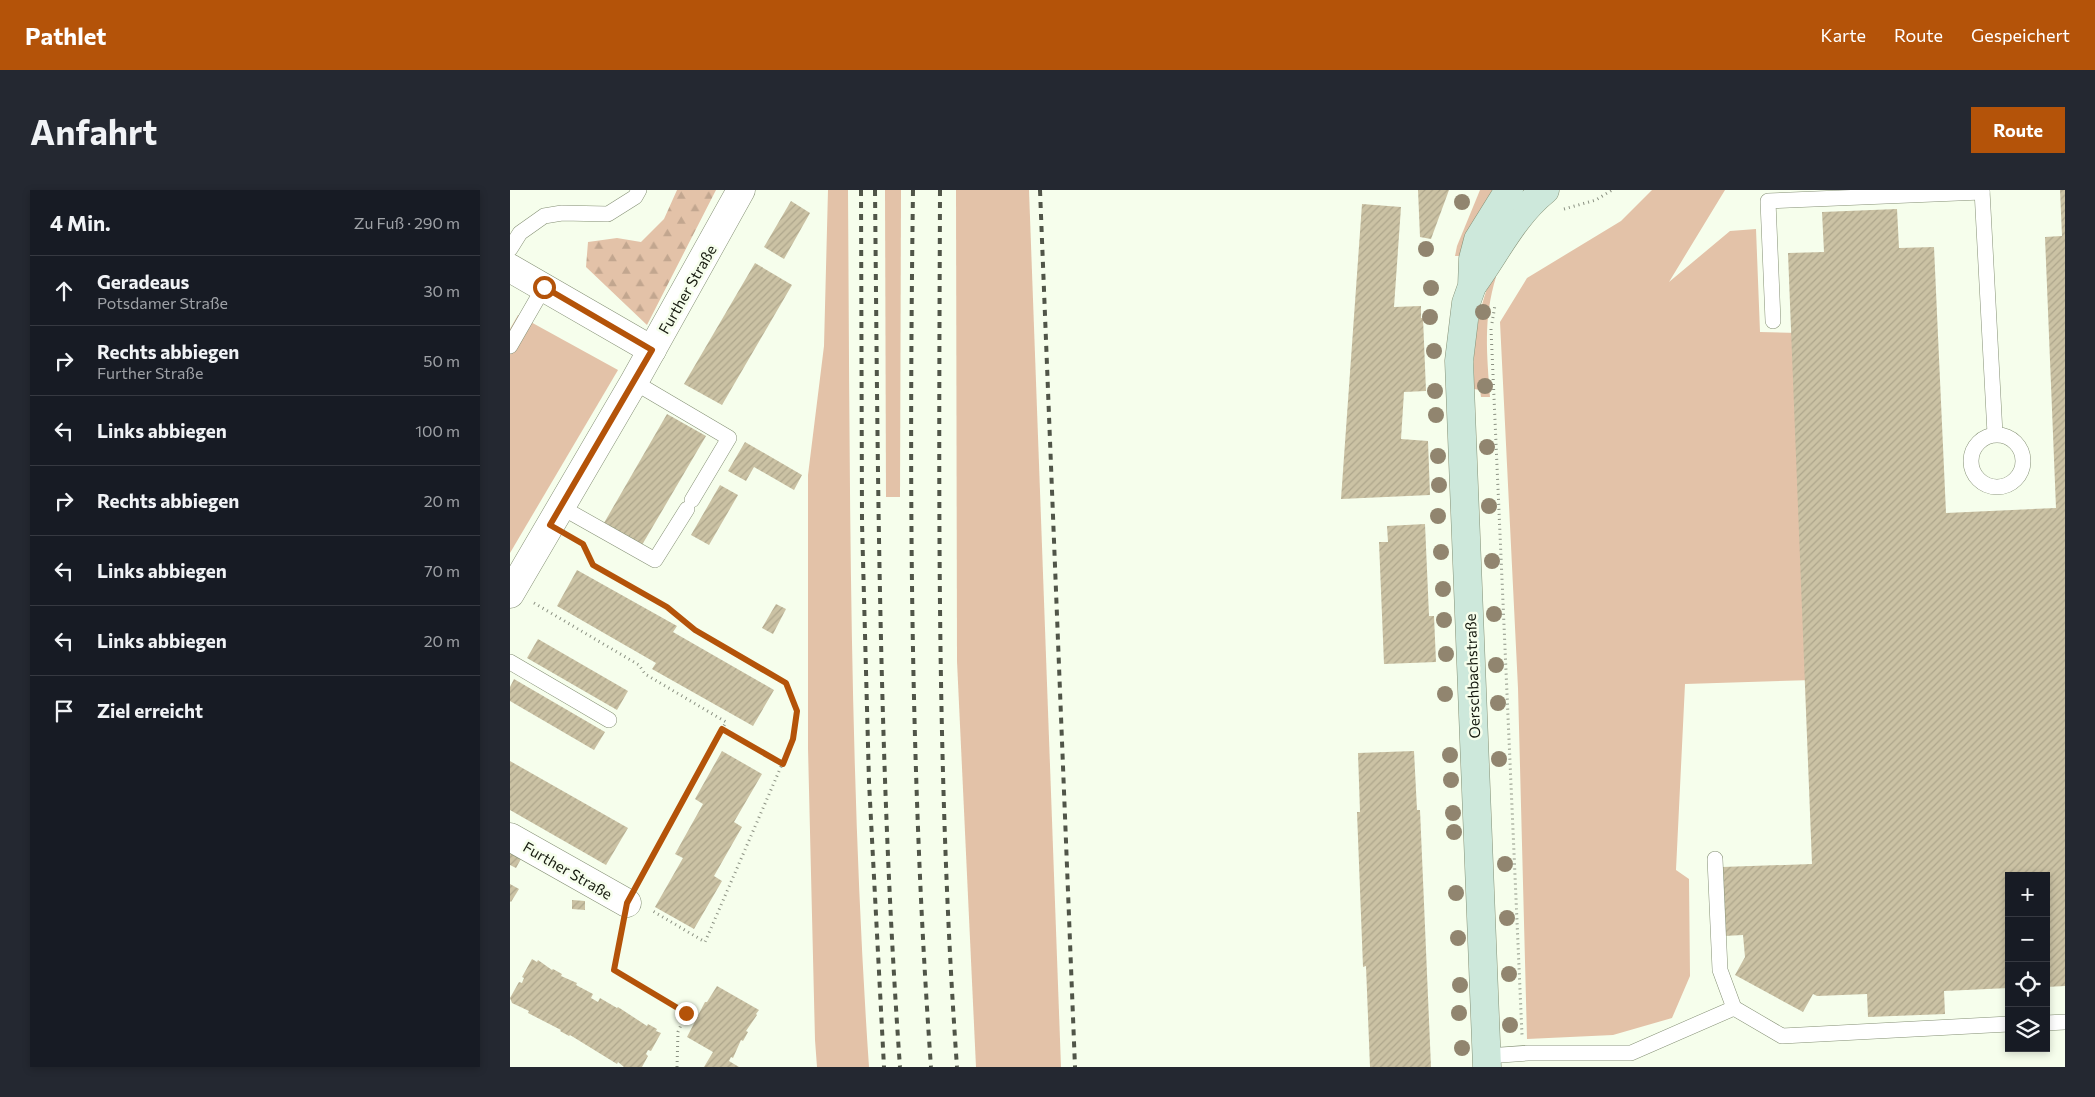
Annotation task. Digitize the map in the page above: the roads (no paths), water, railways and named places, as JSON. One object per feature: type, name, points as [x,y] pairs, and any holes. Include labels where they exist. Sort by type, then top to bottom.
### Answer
[{"type":"main road","name":"Oerschbachstraße","points":[[1472,286],[1472,259],[1478,240],[1509,190]]},
{"type":"main road","name":"Oerschbachstraße","points":[[1487,1061],[1459,369],[1460,340],[1466,303],[1472,286],[1513,222],[1530,202],[1550,200]]},
{"type":"street","name":"Further Straße","points":[[511,592],[634,382],[741,190]]},
{"type":"street","points":[[510,268],[652,350]]},
{"type":"street","name":"Further Straße","points":[[510,837],[627,903]]},
{"type":"lane","points":[[510,249],[520,233],[544,216],[562,213],[608,214],[635,197],[639,190]]},
{"type":"lane","points":[[1773,321],[1768,201],[1982,191],[1996,434]]},
{"type":"lane","points":[[510,346],[544,287]]},
{"type":"lane","points":[[556,516],[656,560],[690,505],[728,438],[634,382]]},
{"type":"lane","points":[[510,662],[609,720]]},
{"type":"lane","points":[[1715,859],[1720,970],[1734,1008],[1782,1036],[2005,1024]]},
{"type":"lane","points":[[1487,1061],[1528,1053],[1631,1053],[1734,1008]]},
{"type":"lane","points":[[2050,1023],[2065,1022]]},
{"type":"railway","points":[[861,190],[862,523],[869,782],[884,1067]]},
{"type":"railway","points":[[875,190],[884,738],[893,957],[900,1067]]},
{"type":"railway","points":[[913,190],[911,519],[915,738],[924,957],[931,1067]]},
{"type":"railway","points":[[940,190],[939,519],[942,738],[945,848],[957,1067]]},
{"type":"railway","points":[[1040,190],[1075,1067]]}]
